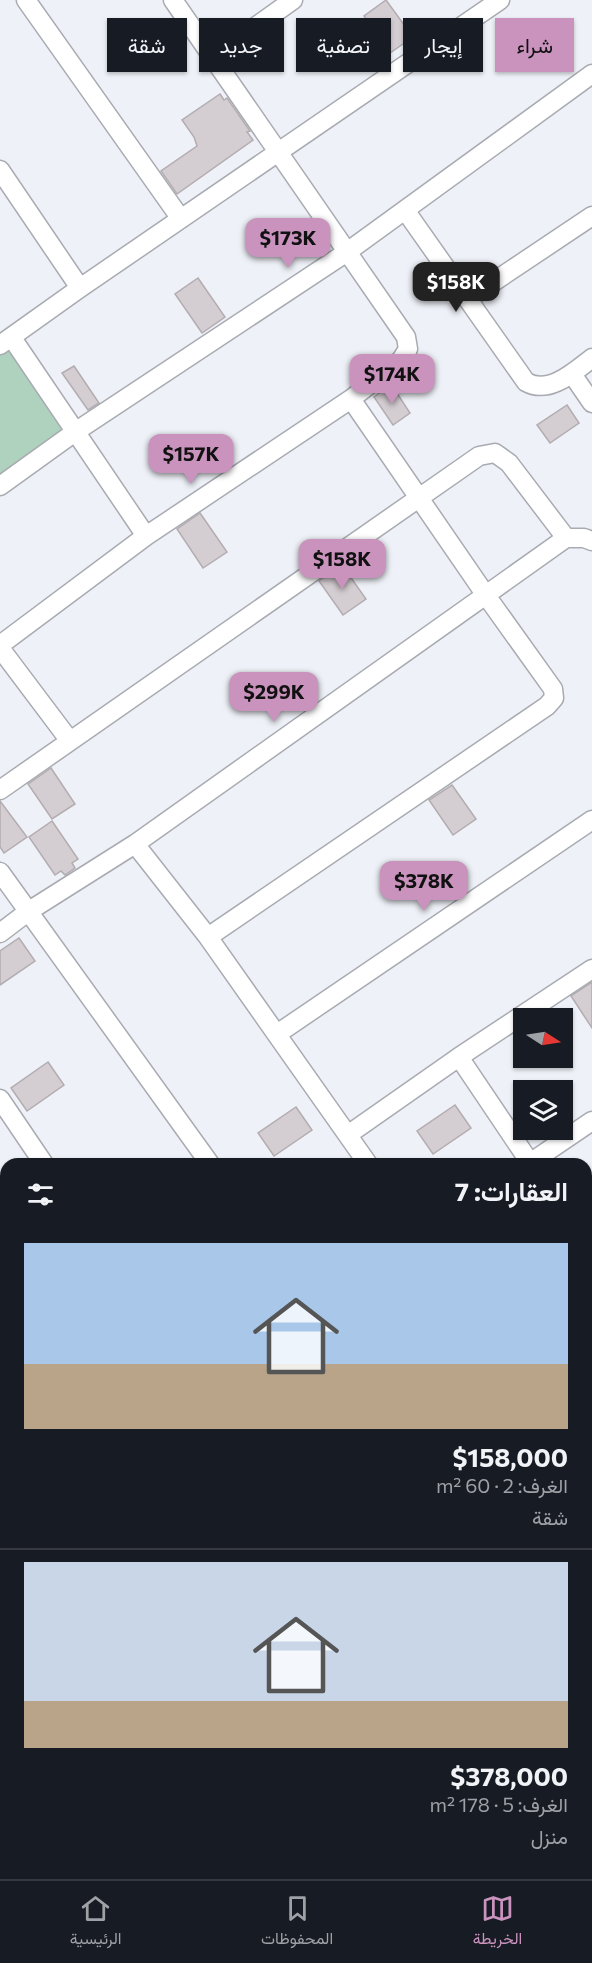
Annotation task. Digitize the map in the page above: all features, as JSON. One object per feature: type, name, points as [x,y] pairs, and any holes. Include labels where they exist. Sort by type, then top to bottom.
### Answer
[{"type":"street","points":[[26,0],[181,219]]},
{"type":"street","points":[[173,0],[199,37]]},
{"type":"street","points":[[268,18],[293,0]]},
{"type":"street","points":[[146,536],[75,432],[6,342],[80,288],[500,0]]},
{"type":"street","points":[[70,741],[0,646],[146,536],[351,399],[401,360],[408,349],[406,337],[223,72]]},
{"type":"street","points":[[0,486],[75,432],[347,252],[592,74]]},
{"type":"street","points":[[0,170],[80,288]]},
{"type":"street","points":[[405,210],[526,382],[534,387],[547,386],[572,374],[592,358]]},
{"type":"street","points":[[468,299],[592,216]]},
{"type":"street","points":[[572,374],[592,403]]},
{"type":"street","points":[[208,937],[547,706],[554,698],[553,688],[485,594],[351,399]]},
{"type":"street","points":[[0,790],[479,456],[495,453],[509,463],[566,538]]},
{"type":"street","points":[[0,933],[29,911],[135,844],[566,538],[584,537],[592,541]]},
{"type":"street","points":[[277,1034],[592,820]]},
{"type":"street","points":[[135,844],[208,937],[364,1158]]},
{"type":"street","points":[[0,872],[206,1158]]},
{"type":"street","points":[[349,1134],[459,1057],[592,969]]},
{"type":"street","points":[[459,1057],[526,1158]]},
{"type":"street","points":[[0,1099],[40,1158]]},
{"type":"street","points":[[539,1158],[592,1121]]},
{"type":"green space","points":[[12,338],[75,432],[0,486],[0,346]]},
{"type":"building","points":[[386,0],[403,23],[403,44],[391,52],[391,18],[365,18],[364,16]]},
{"type":"building","points":[[220,94],[224,100],[227,98],[250,131],[247,132],[253,140],[177,194],[161,171],[197,146],[194,137],[182,120]]},
{"type":"building","points":[[198,278],[225,317],[202,333],[175,294]]},
{"type":"building","points":[[74,366],[99,403],[88,410],[62,373]]},
{"type":"building","points":[[391,384],[410,413],[393,425],[374,397]]},
{"type":"building","points":[[567,405],[579,423],[550,443],[537,425]]},
{"type":"building","points":[[200,513],[227,552],[203,568],[177,529]]},
{"type":"building","points":[[342,565],[366,599],[343,615],[319,581]]},
{"type":"building","points":[[51,768],[75,804],[52,819],[28,784]]},
{"type":"building","points":[[452,785],[476,819],[453,835],[429,800]]},
{"type":"building","points":[[0,801],[27,837],[4,853],[0,847]]},
{"type":"building","points":[[52,821],[78,859],[72,863],[75,868],[65,875],[61,871],[55,875],[29,837]]},
{"type":"building","points":[[19,938],[35,961],[0,985],[0,951]]},
{"type":"building","points":[[592,982],[592,1028],[571,996]]},
{"type":"building","points":[[48,1062],[64,1085],[27,1111],[11,1088]]},
{"type":"building","points":[[455,1105],[471,1128],[433,1154],[417,1131]]},
{"type":"building","points":[[296,1107],[312,1130],[274,1156],[258,1133]]}]
